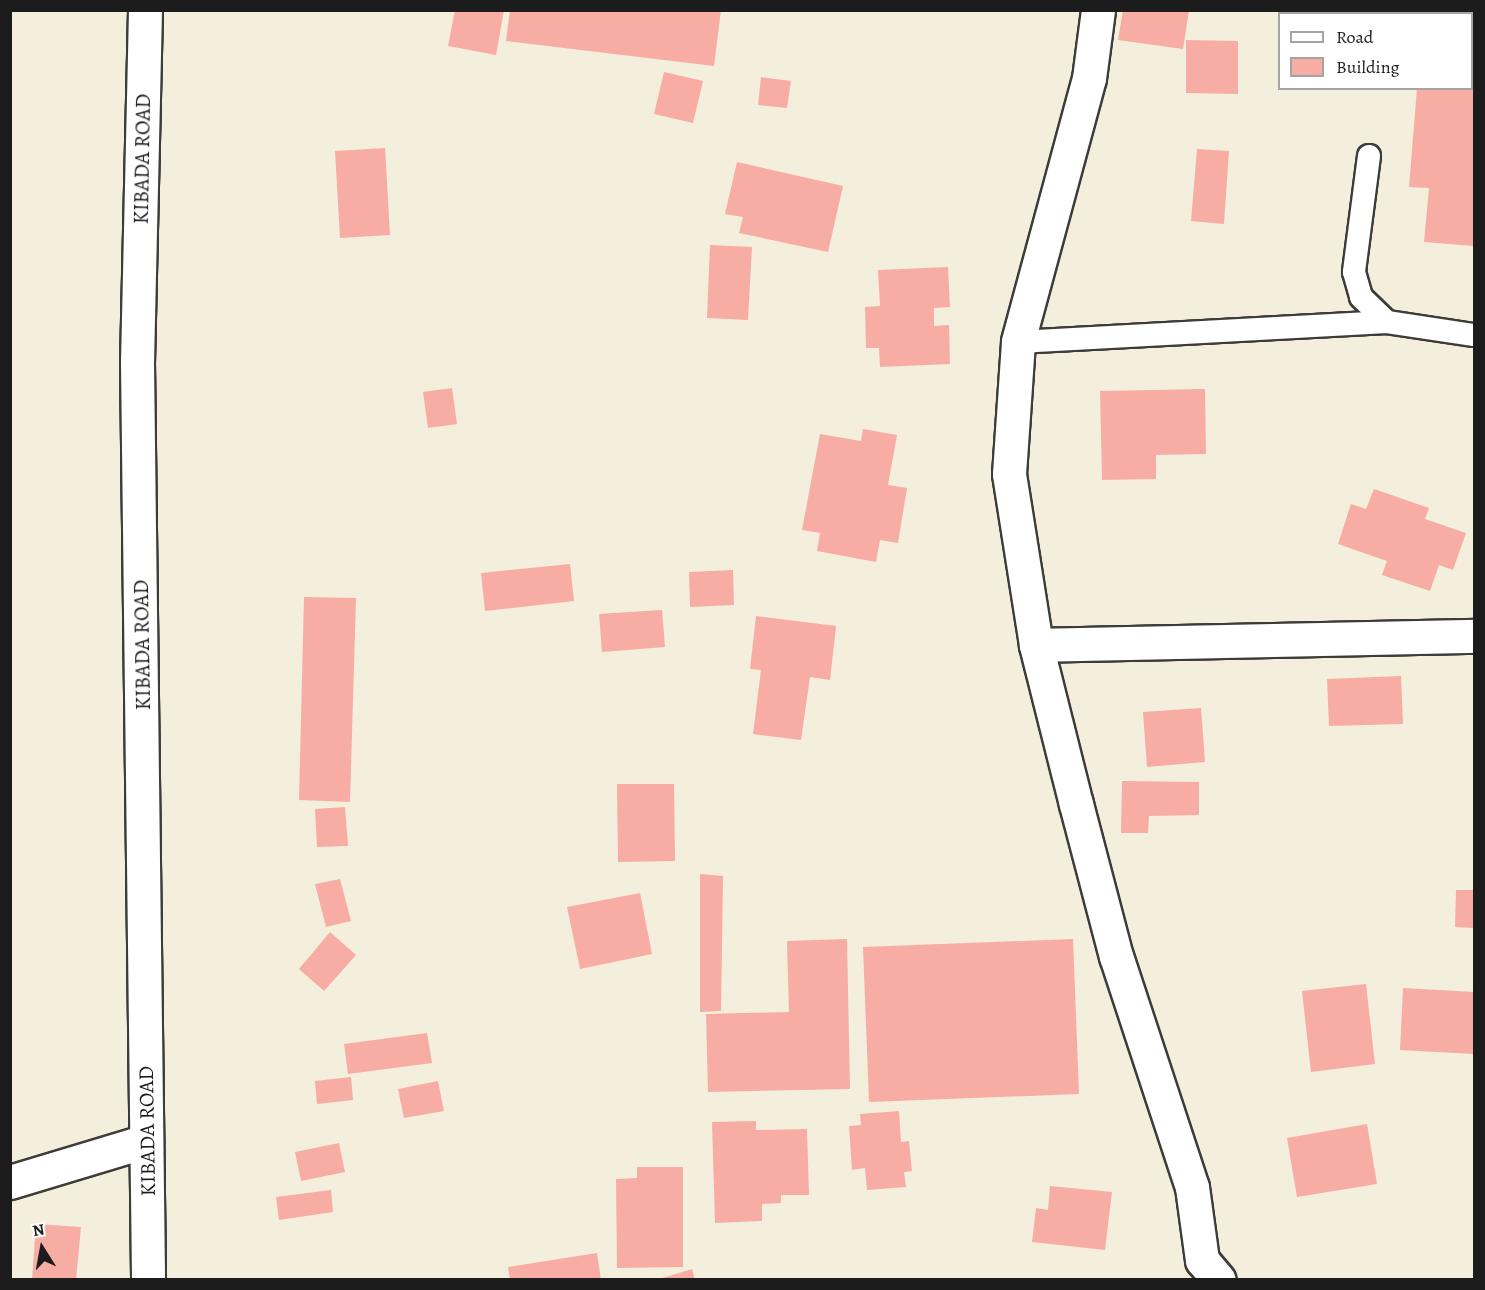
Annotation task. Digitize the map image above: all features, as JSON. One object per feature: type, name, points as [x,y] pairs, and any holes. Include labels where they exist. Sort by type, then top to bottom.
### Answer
[{"type":"street","name":"KIBADA ROAD","points":[[145,10],[137,362],[148,1280]]},
{"type":"street","points":[[1098,10],[1089,78],[1018,342],[1009,474],[1036,645],[1116,956],[1192,1187],[1208,1273]]},
{"type":"street","points":[[1036,645],[1474,636]]},
{"type":"street","points":[[10,1182],[146,1141]]},
{"type":"lane","points":[[1369,156],[1354,284],[1387,322]]},
{"type":"lane","points":[[1018,342],[1387,322],[1474,335]]},
{"type":"building","points":[[455,10],[504,10],[496,55],[448,46]]},
{"type":"building","points":[[510,10],[721,10],[714,66],[506,41]]},
{"type":"building","points":[[1123,10],[1189,10],[1183,49],[1118,40]]},
{"type":"building","points":[[1448,10],[1474,10],[1474,246],[1424,242],[1429,188],[1409,187],[1417,90],[1473,90],[1473,12]]},
{"type":"building","points":[[1186,40],[1238,41],[1238,94],[1186,93]]},
{"type":"building","points":[[664,72],[703,81],[693,123],[654,114]]},
{"type":"building","points":[[761,77],[791,81],[787,108],[758,105]]},
{"type":"building","points":[[385,148],[390,235],[340,238],[335,151]]},
{"type":"building","points":[[1197,149],[1229,151],[1224,224],[1191,221]]},
{"type":"building","points":[[737,162],[843,186],[828,252],[739,233],[743,217],[725,214]]},
{"type":"building","points":[[710,245],[752,247],[748,320],[707,318]]},
{"type":"building","points":[[948,267],[950,307],[934,308],[934,326],[949,325],[950,364],[880,367],[879,348],[866,348],[865,307],[880,306],[878,270]]},
{"type":"building","points":[[452,388],[457,424],[428,428],[423,392]]},
{"type":"building","points":[[1205,389],[1206,454],[1156,455],[1156,479],[1102,480],[1100,391]]},
{"type":"building","points":[[863,429],[897,435],[888,485],[907,488],[898,543],[880,540],[876,562],[817,551],[820,533],[802,530],[820,434],[861,441]]},
{"type":"building","points":[[1374,489],[1429,508],[1425,519],[1466,533],[1453,570],[1439,565],[1430,591],[1382,575],[1387,561],[1338,544],[1351,504],[1366,509]]},
{"type":"building","points":[[570,564],[574,601],[485,611],[481,573]]},
{"type":"building","points":[[733,570],[734,605],[690,607],[689,572]]},
{"type":"building","points":[[304,597],[356,598],[350,802],[299,800]]},
{"type":"building","points":[[662,610],[665,647],[602,652],[599,614]]},
{"type":"building","points":[[756,616],[836,626],[830,680],[810,677],[801,740],[753,734],[761,670],[750,669]]},
{"type":"building","points":[[1401,676],[1403,724],[1329,726],[1327,679]]},
{"type":"building","points":[[1201,708],[1205,762],[1147,767],[1143,712]]},
{"type":"building","points":[[1122,781],[1199,782],[1199,815],[1149,816],[1148,833],[1121,833]]},
{"type":"building","points":[[617,784],[674,784],[675,861],[618,862]]},
{"type":"building","points":[[345,807],[348,846],[317,847],[315,809]]},
{"type":"building","points":[[700,874],[723,876],[721,1011],[700,1012]]},
{"type":"building","points":[[340,879],[351,921],[326,927],[315,884]]},
{"type":"building","points":[[1456,890],[1474,890],[1474,928],[1455,927]]},
{"type":"building","points":[[640,893],[652,954],[580,969],[567,907]]},
{"type":"building","points":[[330,932],[356,955],[324,991],[299,969]]},
{"type":"building","points":[[847,939],[850,1089],[708,1092],[706,1014],[789,1012],[787,941]]},
{"type":"building","points":[[1073,939],[1079,1094],[869,1102],[863,947]]},
{"type":"building","points":[[1366,984],[1375,1064],[1311,1072],[1302,991]]},
{"type":"building","points":[[1403,988],[1474,992],[1474,1054],[1400,1050]]},
{"type":"building","points":[[427,1033],[432,1063],[348,1074],[344,1044]]},
{"type":"building","points":[[351,1077],[353,1100],[317,1104],[315,1081]]},
{"type":"building","points":[[438,1081],[444,1111],[404,1118],[398,1089]]},
{"type":"building","points":[[899,1111],[901,1142],[909,1141],[912,1171],[904,1172],[906,1187],[867,1190],[865,1168],[852,1170],[849,1126],[861,1125],[860,1114]]},
{"type":"building","points":[[756,1121],[756,1130],[807,1129],[809,1195],[781,1195],[781,1203],[762,1204],[762,1221],[715,1223],[712,1122]]},
{"type":"building","points":[[1367,1124],[1377,1184],[1297,1197],[1287,1138]]},
{"type":"building","points":[[339,1143],[345,1172],[301,1181],[295,1152]]},
{"type":"building","points":[[637,1167],[683,1167],[683,1267],[617,1268],[616,1179],[637,1178]]},
{"type":"building","points":[[1050,1186],[1112,1192],[1105,1250],[1032,1242],[1036,1208],[1048,1210]]},
{"type":"building","points":[[331,1190],[333,1212],[279,1220],[276,1197]]},
{"type":"building","points":[[36,1224],[81,1227],[76,1280],[32,1280]]},
{"type":"building","points":[[597,1253],[601,1280],[510,1280],[508,1267]]},
{"type":"building","points":[[692,1269],[695,1280],[659,1280],[659,1279]]}]
